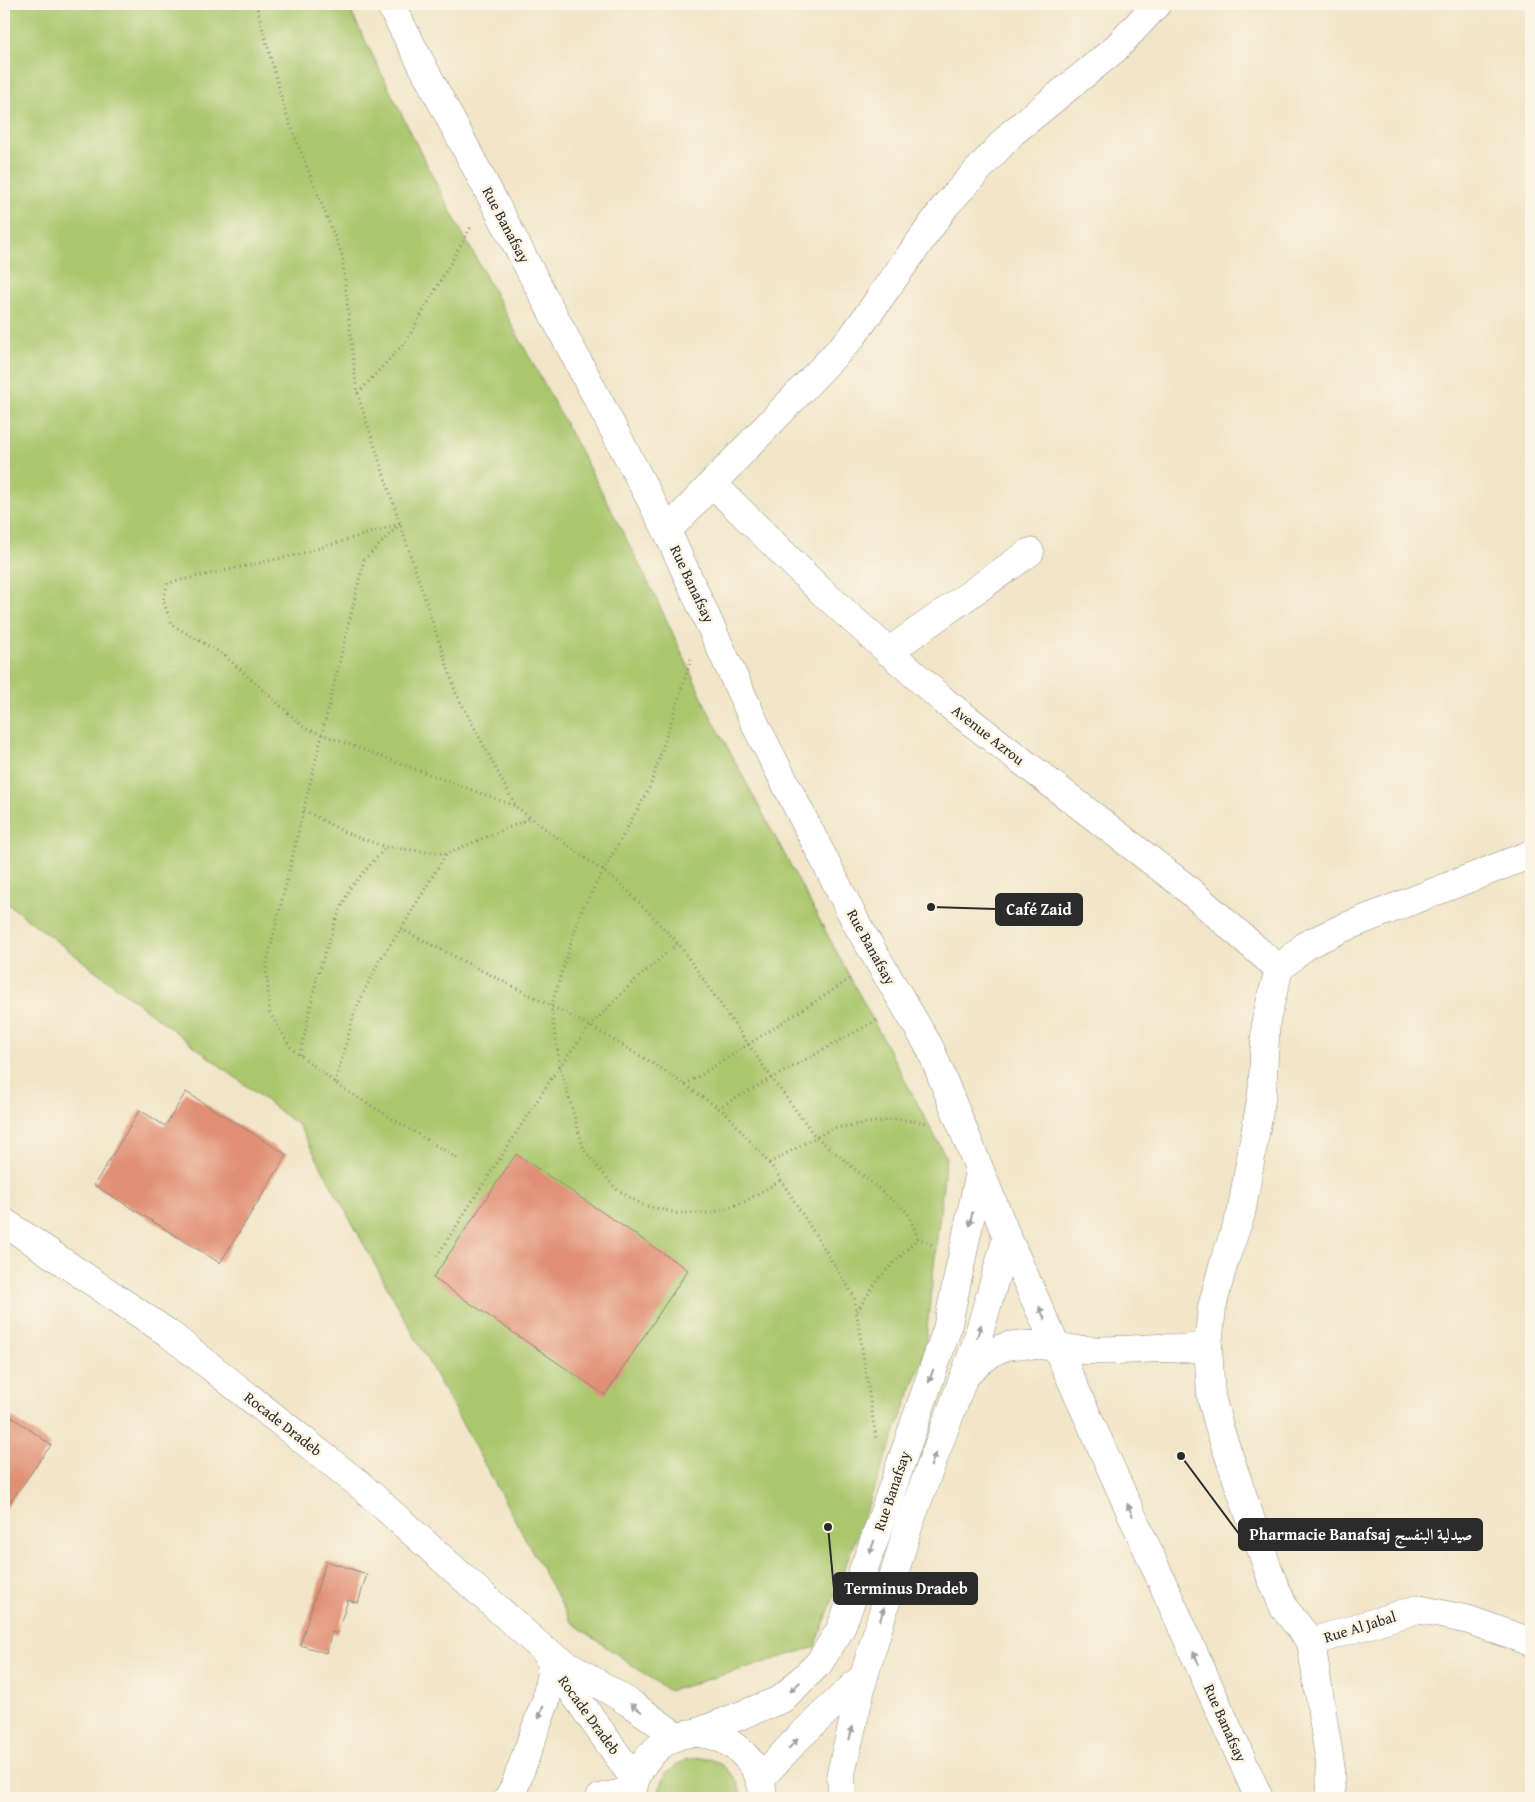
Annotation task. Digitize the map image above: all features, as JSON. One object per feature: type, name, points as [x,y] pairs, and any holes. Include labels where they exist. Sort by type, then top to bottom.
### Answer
[{"type":"street","name":"Rue Banafsay","points":[[390,4],[667,531],[757,728],[858,926],[930,1048],[1008,1237],[1259,1798]]},
{"type":"street","points":[[667,531],[852,337],[946,205],[1006,140],[1114,50],[1158,4]]},
{"type":"street","name":"Avenue Azrou","points":[[712,483],[820,590],[944,701],[1184,886],[1279,969]]},
{"type":"street","points":[[888,652],[1030,552]]},
{"type":"street","points":[[1310,1642],[1284,1608],[1270,1575],[1220,1430],[1211,1396],[1208,1346],[1212,1307],[1224,1262],[1241,1214],[1250,1168],[1262,1094],[1266,1020],[1279,969],[1306,945],[1345,927],[1531,854]]},
{"type":"street","name":"Rue Banafsay","points":[[633,1790],[646,1758],[686,1735],[782,1699],[819,1664],[840,1630],[872,1547],[946,1329],[963,1258],[980,1171]]},
{"type":"street","name":"Rocade Dradeb","points":[[4,1222],[168,1332],[360,1485],[548,1657],[686,1735]]},
{"type":"street","name":"Rue Banafsay","points":[[842,1798],[841,1773],[864,1676],[909,1524],[964,1377],[1008,1237]]},
{"type":"street","points":[[964,1377],[987,1354],[1002,1346],[1033,1344],[1087,1352],[1160,1348],[1193,1349],[1208,1346]]},
{"type":"street","name":"Rue Al Jabal","points":[[1331,1798],[1330,1763],[1310,1642],[1418,1609],[1469,1620],[1531,1642]]},
{"type":"street","points":[[508,1798],[514,1788],[546,1700],[548,1657]]},
{"type":"street","name":"Rocade Dradeb","points":[[548,1657],[633,1790]]},
{"type":"street","points":[[686,1735],[719,1738],[744,1753],[761,1789],[799,1737],[864,1676]]},
{"type":"street","points":[[600,1798],[633,1790]]},
{"type":"path","points":[[256,4],[286,114],[342,255],[357,393],[456,693],[516,807]]},
{"type":"path","points":[[357,393],[407,340],[444,271],[490,195]]},
{"type":"path","points":[[400,524],[364,560],[266,966],[270,1013],[290,1048],[300,1056],[335,1083],[460,1160]]},
{"type":"path","points":[[400,524],[296,555],[168,583],[163,600],[172,625],[224,654],[304,728],[516,807],[623,886],[678,943],[771,1077],[815,1136],[908,1213],[918,1238],[963,1258]]},
{"type":"path","points":[[692,655],[650,788],[581,911],[551,1006],[560,1067],[584,1150],[616,1189],[643,1205],[677,1213],[712,1213],[744,1202],[781,1180]]},
{"type":"path","points":[[304,810],[346,833],[386,847],[446,854],[531,818]]},
{"type":"path","points":[[300,1056],[317,976],[337,917],[350,888],[386,847]]},
{"type":"path","points":[[335,1083],[356,1012],[379,961],[401,929],[446,854]]},
{"type":"path","points":[[401,929],[590,1026],[685,1085],[727,1114],[781,1180],[854,1296],[877,1444]]},
{"type":"path","points":[[437,1256],[560,1067],[590,1026],[631,984],[678,943]]},
{"type":"path","points":[[685,1085],[879,961]]},
{"type":"path","points":[[718,1108],[904,1005]]},
{"type":"path","points":[[769,1163],[815,1136],[833,1128],[898,1119],[963,1128]]},
{"type":"path","points":[[857,1311],[879,1278],[918,1238]]},
{"type":"green space","points":[[4,4],[347,4],[423,158],[624,534],[681,650],[707,709],[946,1157],[924,1356],[815,1647],[669,1691],[571,1622],[299,1126],[4,901]]},
{"type":"green space","points":[[707,1758],[716,1761],[727,1769],[736,1780],[739,1786],[740,1798],[656,1798],[666,1773],[686,1759]]},
{"type":"building","points":[[186,1092],[287,1155],[220,1263],[94,1185],[140,1110],[165,1126]]},
{"type":"building","points":[[516,1154],[688,1270],[605,1395],[433,1278]]},
{"type":"building","points":[[4,1411],[51,1445],[4,1511]]},
{"type":"building","points":[[326,1561],[367,1574],[358,1603],[348,1600],[337,1634],[332,1632],[326,1653],[300,1645]]},
{"type":"place","name":"Café Zaid","points":[[931,907]]},
{"type":"place","name":"Pharmacie Banafsaj صيدلية البنفسج","points":[[1181,1456]]},
{"type":"place","name":"Terminus Dradeb","points":[[828,1527]]}]
